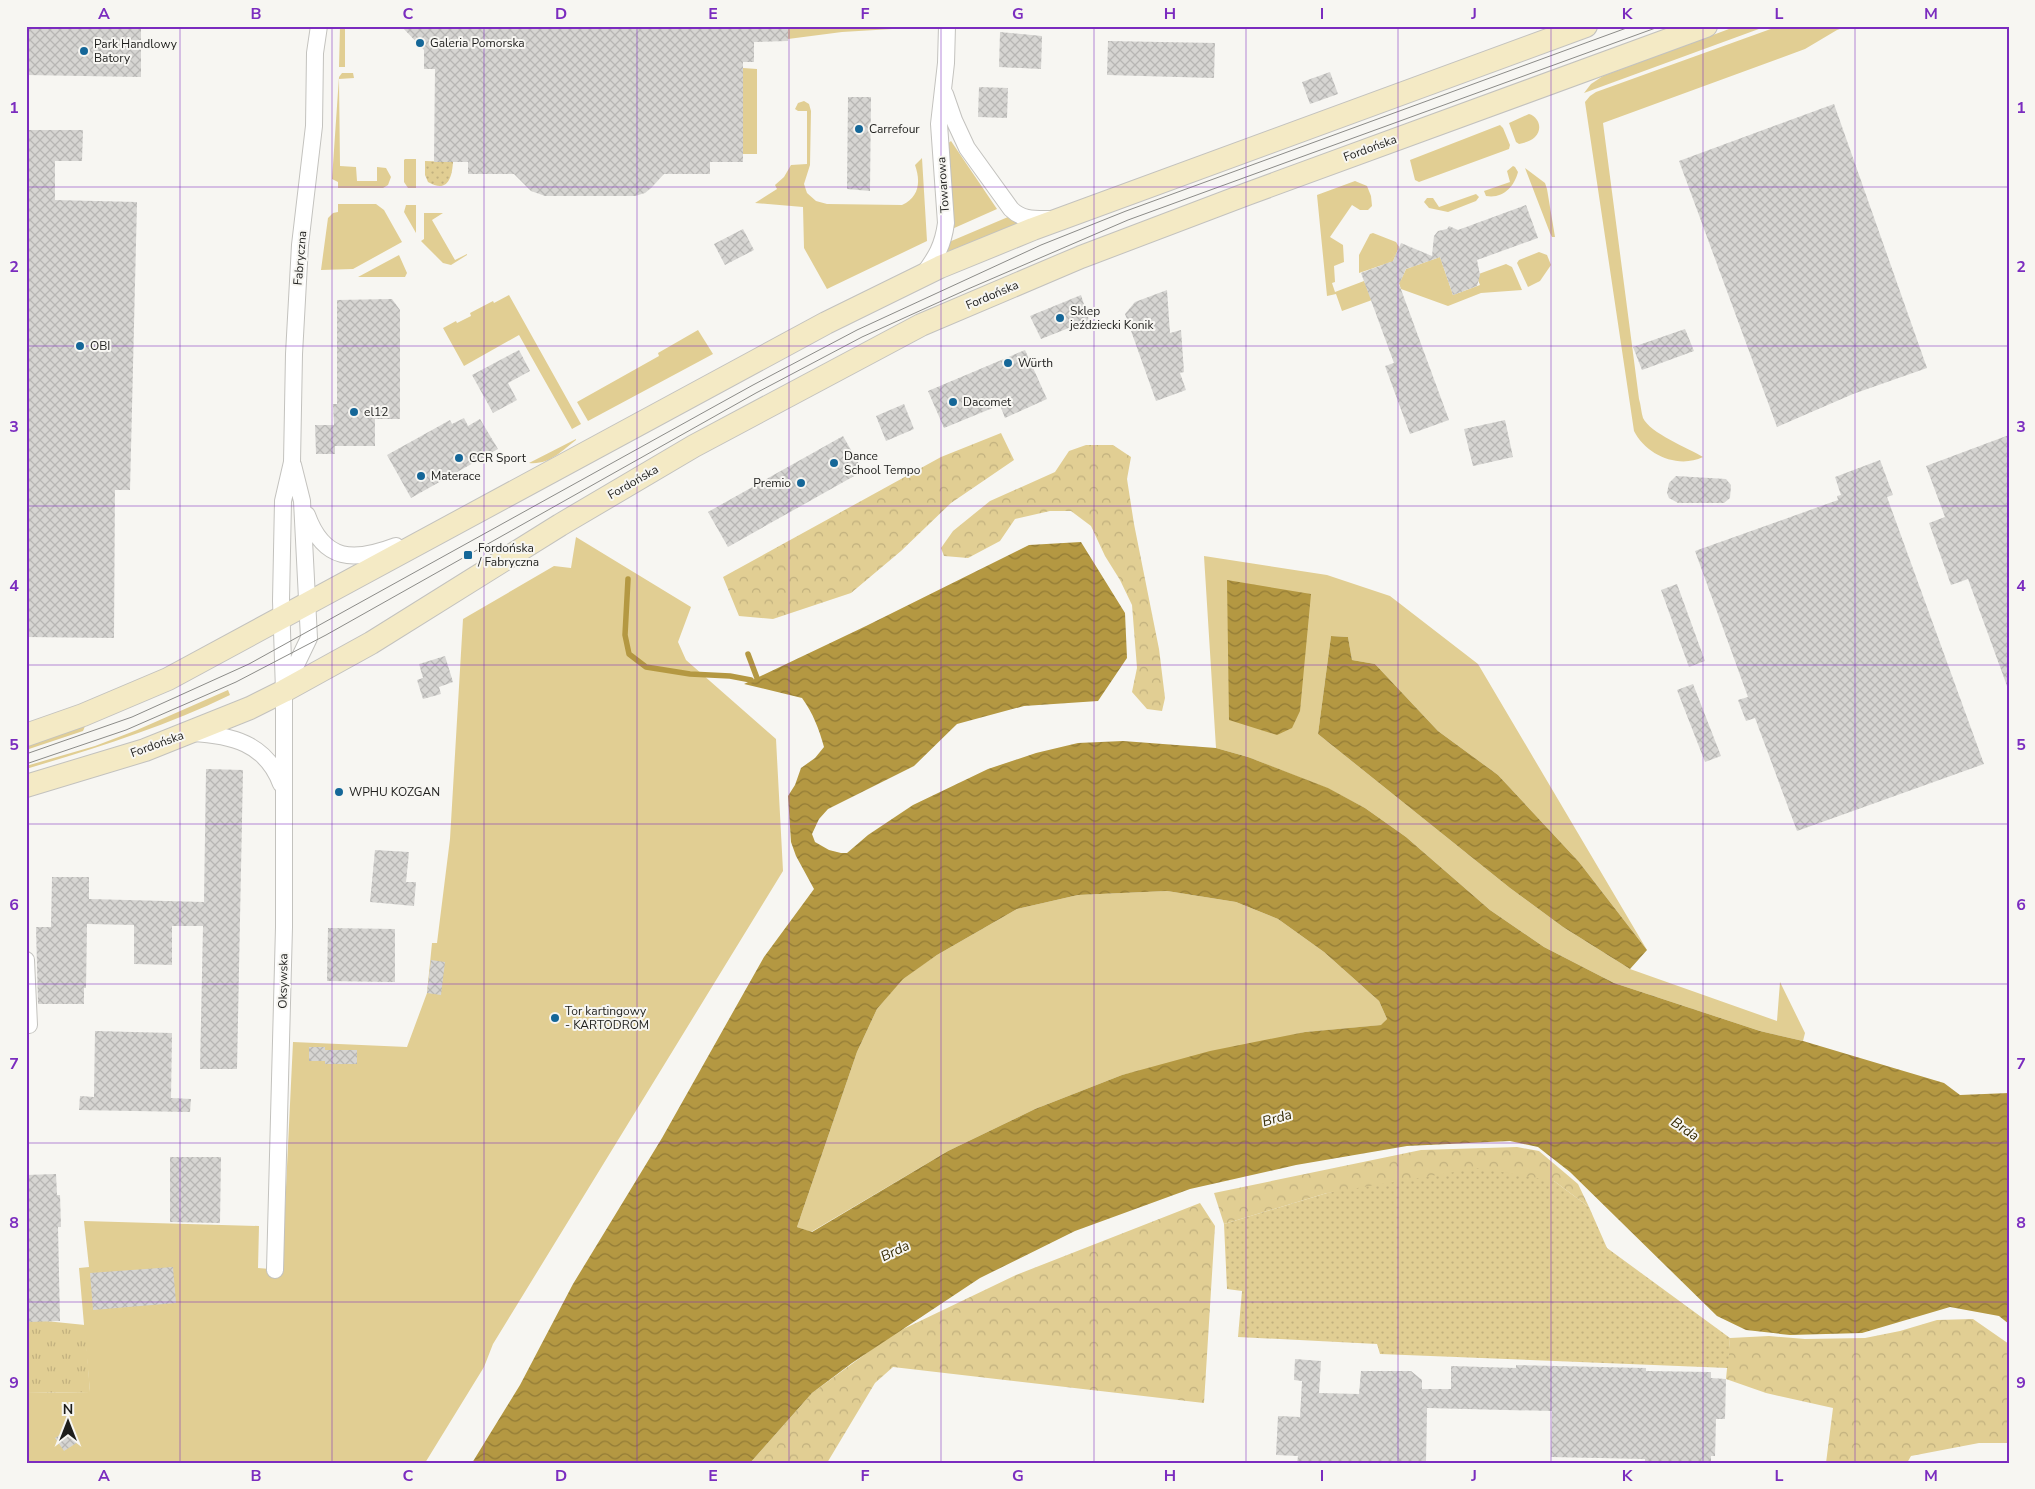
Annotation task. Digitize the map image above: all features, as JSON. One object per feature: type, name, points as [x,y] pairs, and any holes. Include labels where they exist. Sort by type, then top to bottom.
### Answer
[{"type":"main road","points":[[26,736],[140,692],[271,624],[826,323],[922,276],[1060,219],[1586,26]]},
{"type":"main road","name":"Fordońska","points":[[26,786],[104,764],[250,708],[284,691],[371,643],[560,525],[694,446],[921,325],[1082,257],[1229,201],[1706,26]]},
{"type":"street","name":"Fabryczna","points":[[311,26],[315,53]]},
{"type":"street","name":"Fabryczna","points":[[284,691],[271,624],[283,501],[292,462],[294,354],[300,246],[314,126],[315,53],[319,26]]},
{"type":"street","name":"Towarowa","points":[[922,276],[934,259],[944,239],[946,223],[939,124],[947,26]]},
{"type":"street","name":"Towarowa","points":[[943,87],[952,114],[967,148],[1011,209],[1018,216],[1030,219],[1060,219]]},
{"type":"street","name":"Fabryczna","points":[[284,691],[308,644],[308,603],[302,501],[292,462]]},
{"type":"street","points":[[302,501],[310,522],[322,542],[335,551],[353,557],[378,553],[454,524]]},
{"type":"street","name":"Oksywska","points":[[275,1270],[284,945],[284,691]]},
{"type":"street","points":[[188,733],[226,736],[248,744],[270,763],[278,776],[283,791]]},
{"type":"street","points":[[26,960],[29,1025],[26,1025]]},
{"type":"green space","points":[[340,26],[345,26],[345,67],[339,67]]},
{"type":"green space","points":[[788,26],[909,26],[909,28],[842,32],[788,39]]},
{"type":"green space","points":[[1737,26],[1767,26],[1584,93],[1591,84],[1603,76]]},
{"type":"green space","points":[[1779,26],[1849,26],[1837,30],[1805,49],[1603,123],[1643,418],[1647,424],[1661,435],[1703,457],[1683,461],[1664,458],[1646,447],[1634,431],[1585,102],[1596,92]]},
{"type":"green space","points":[[743,68],[757,69],[757,154],[743,154]]},
{"type":"green space","points":[[342,73],[353,73],[354,78],[339,79],[340,166],[356,167],[357,181],[377,181],[377,167],[386,168],[391,177],[388,185],[383,188],[338,188],[338,182],[332,179],[339,77]]},
{"type":"green space","points":[[804,101],[809,104],[811,111],[810,165],[804,184],[807,193],[816,201],[827,204],[902,205],[908,202],[915,193],[918,177],[915,165],[922,158],[927,241],[827,289],[804,248],[803,207],[755,203],[777,189],[775,185],[784,177],[791,165],[807,164],[807,111],[795,109],[798,103]]},
{"type":"green space","points":[[1529,114],[1537,120],[1539,130],[1533,138],[1519,144],[1516,142],[1509,123]]},
{"type":"green space","points":[[1500,125],[1510,145],[1509,149],[1419,182],[1415,180],[1410,160]]},
{"type":"green space","points":[[951,141],[997,209],[952,229],[946,145]]},
{"type":"green space","points":[[405,159],[416,159],[416,188],[408,188],[404,182]]},
{"type":"green space","points":[[425,161],[453,162],[448,182],[440,186],[428,182],[425,175]]},
{"type":"green space","points":[[1513,166],[1518,172],[1511,187],[1498,196],[1486,196],[1484,191],[1510,182],[1507,171]]},
{"type":"green space","points":[[1525,168],[1545,183],[1555,237],[1552,237],[1550,233]]},
{"type":"green space","points":[[1355,181],[1367,186],[1372,206],[1368,210],[1360,210],[1352,205],[1330,237],[1343,245],[1344,262],[1334,266],[1335,282],[1332,283],[1335,292],[1364,281],[1372,300],[1342,311],[1336,294],[1327,296],[1317,195]]},
{"type":"green space","points":[[1476,194],[1479,197],[1476,201],[1448,212],[1429,208],[1424,202],[1427,198],[1433,198],[1439,207]]},
{"type":"green space","points":[[338,204],[376,204],[384,210],[402,242],[353,269],[321,270],[328,218],[333,213],[338,212]]},
{"type":"green space","points":[[406,205],[416,205],[416,233],[404,212]]},
{"type":"green space","points":[[424,213],[443,213],[432,220],[455,260],[467,255],[451,265],[443,263],[421,241],[424,239]]},
{"type":"green space","points":[[1008,217],[1018,223],[947,253],[949,242]]},
{"type":"green space","points":[[1373,233],[1396,242],[1399,247],[1392,264],[1391,262],[1359,273],[1359,255],[1370,234]]},
{"type":"green space","points":[[1539,252],[1547,255],[1551,265],[1540,281],[1528,287],[1517,263],[1519,260]]},
{"type":"green space","points":[[399,255],[407,273],[405,277],[358,277]]},
{"type":"green space","points":[[1440,257],[1453,295],[1480,285],[1476,275],[1506,264],[1512,267],[1522,290],[1481,293],[1448,306],[1401,289],[1398,281],[1401,280],[1406,269]]},
{"type":"green space","points":[[509,295],[581,424],[572,429],[519,335],[464,366],[443,328],[471,316],[470,313],[493,301],[494,303]]},
{"type":"green space","points":[[698,330],[713,354],[588,421],[577,402],[659,356],[658,353]]},
{"type":"green space","points":[[1001,433],[1014,460],[951,503],[901,551],[851,593],[773,619],[739,616],[723,577],[941,457]]},
{"type":"green space","points":[[576,439],[549,460],[529,463]]},
{"type":"green space","points":[[1086,445],[1113,445],[1131,457],[1127,479],[1159,649],[1165,698],[1162,711],[1147,709],[1132,692],[1137,668],[1132,605],[1091,526],[1071,511],[1050,511],[1015,519],[1000,541],[968,558],[944,556],[941,548],[953,531],[990,501],[1055,472],[1069,451]]},
{"type":"green space","name":"Tor kartingowy - KARTODROM","points":[[576,537],[691,607],[678,642],[686,660],[776,739],[783,871],[493,1344],[484,1367],[425,1463],[26,1463],[26,1393],[90,1392],[79,1268],[89,1267],[84,1221],[259,1226],[258,1268],[282,1270],[293,1042],[407,1047],[427,993],[432,943],[437,943],[450,839],[463,619],[554,566],[571,568]]},
{"type":"green space","points":[[1204,556],[1327,575],[1390,596],[1478,664],[1647,950],[1579,862],[1498,775],[1438,731],[1375,664],[1352,660],[1348,637],[1331,636],[1318,734],[1510,888],[1563,927],[1630,969],[1777,1021],[1780,982],[1805,1033],[1803,1041],[1760,1031],[1614,983],[1544,947],[1490,910],[1406,837],[1365,808],[1327,788],[1248,757],[1216,748]],"holes":[[[1310,594],[1306,633],[1277,735]]]},
{"type":"green space","points":[[228,690],[230,695],[155,727],[26,769],[26,766],[95,746],[137,730]]},
{"type":"green space","points":[[86,724],[83,731],[26,750],[26,745]]},
{"type":"green space","points":[[1167,891],[1236,902],[1278,919],[1324,952],[1379,1001],[1387,1019],[1382,1025],[1305,1032],[1122,1075],[1035,1109],[948,1151],[811,1232],[797,1227],[857,1052],[877,1009],[903,978],[937,955],[1017,909],[1078,895]]},
{"type":"green space","points":[[1517,1147],[1539,1151],[1578,1184],[1589,1207],[1554,1181],[1327,1193],[1224,1224],[1214,1193],[1421,1150]]},
{"type":"green space","points":[[1479,1168],[1554,1181],[1589,1207],[1607,1248],[1730,1338],[1728,1368],[1380,1354],[1377,1344],[1238,1337],[1242,1291],[1227,1289],[1224,1224],[1327,1193]]},
{"type":"green space","points":[[1200,1203],[1215,1226],[1204,1403],[893,1367],[875,1383],[827,1463],[750,1463],[812,1393],[893,1334],[1016,1275]]},
{"type":"green space","points":[[26,1319],[85,1325],[90,1392],[26,1393]]},
{"type":"green space","points":[[1973,1319],[2009,1344],[2009,1443],[1979,1443],[1911,1456],[1907,1463],[1826,1463],[1833,1408],[1766,1393],[1726,1379],[1730,1338],[1769,1336],[1805,1339],[1865,1338],[1900,1331],[1937,1320]]},
{"type":"water","name":"Brda","points":[[1081,542],[1125,613],[1127,658],[1098,701],[1024,706],[957,724],[914,766],[828,809],[819,819],[812,834],[815,842],[829,850],[847,853],[868,835],[913,805],[988,769],[1036,753],[1078,743],[1123,741],[1216,748],[1248,757],[1328,788],[1365,808],[1406,837],[1490,910],[1544,947],[1614,983],[1760,1031],[1803,1041],[1944,1083],[1960,1095],[2009,1093],[2009,1324],[1999,1316],[1950,1307],[1862,1333],[1790,1335],[1746,1330],[1717,1316],[1570,1172],[1538,1147],[1510,1141],[1407,1146],[1296,1165],[1190,1189],[1075,1231],[980,1278],[852,1363],[812,1393],[750,1463],[472,1463],[520,1385],[573,1284],[662,1138],[764,957],[814,889],[796,856],[791,842],[788,796],[795,785],[801,768],[815,758],[824,747],[820,734],[802,698],[744,684],[1029,545]],"holes":[[[1167,891],[1236,902],[1278,919],[1324,952],[1379,1001],[1387,1019],[1381,1025],[1305,1032],[1210,1051],[1122,1075],[1035,1109],[948,1151],[812,1232],[797,1227],[857,1052],[877,1009],[903,979],[937,955],[1017,909],[1078,895]]]},
{"type":"water","points":[[1227,580],[1311,594],[1300,711],[1292,728],[1277,735],[1229,720]]},
{"type":"water","points":[[1331,636],[1348,637],[1352,660],[1375,664],[1438,731],[1498,775],[1579,862],[1647,950],[1630,969],[1563,927],[1510,888],[1318,734]]},
{"type":"building","name":"Park Handlowy Batory","points":[[26,26],[141,26],[141,77],[26,75]]},
{"type":"building","points":[[401,26],[788,26],[788,41],[754,42],[754,62],[743,62],[743,162],[710,162],[710,174],[664,174],[645,193],[635,196],[545,196],[531,191],[514,174],[468,174],[468,162],[434,162],[435,69],[424,69],[424,50]]},
{"type":"building","points":[[1000,32],[1042,36],[1041,69],[999,67]]},
{"type":"building","points":[[1108,41],[1215,43],[1214,78],[1107,75]]},
{"type":"building","points":[[1330,72],[1338,94],[1310,104],[1302,82]]},
{"type":"building","points":[[979,87],[1008,88],[1007,118],[978,117]]},
{"type":"building","name":"Carrefour","points":[[848,97],[871,97],[870,191],[847,189]]},
{"type":"building","points":[[1834,104],[1927,368],[1853,394],[1777,427],[1679,161]]},
{"type":"building","name":"OBI","points":[[26,130],[83,130],[82,161],[55,161],[55,200],[137,202],[130,490],[115,490],[114,638],[26,637]]},
{"type":"building","points":[[1526,205],[1538,238],[1477,260],[1480,275],[1477,286],[1453,295],[1440,257],[1406,269],[1399,284],[1449,420],[1410,434],[1385,366],[1394,363],[1361,273],[1393,261],[1401,243],[1432,256],[1434,236],[1438,231],[1447,229],[1449,226],[1458,230]]},
{"type":"building","points":[[743,229],[754,250],[725,265],[714,244]]},
{"type":"building","points":[[1167,290],[1170,333],[1181,330],[1184,372],[1180,373],[1186,390],[1156,401],[1125,314],[1135,302]]},
{"type":"building","name":"Sklep jeździecki Konik","points":[[1081,295],[1089,320],[1041,339],[1030,316]]},
{"type":"building","points":[[392,299],[400,310],[400,419],[375,419],[375,446],[335,446],[335,454],[316,454],[315,425],[334,425],[333,404],[337,404],[337,300]]},
{"type":"building","points":[[1685,329],[1694,351],[1642,370],[1633,347]]},
{"type":"building","points":[[519,350],[530,371],[508,383],[517,400],[493,413],[472,375]]},
{"type":"building","points":[[1025,350],[1047,399],[1005,418],[1000,405],[944,428],[928,391]]},
{"type":"building","points":[[904,404],[914,429],[886,441],[876,416]]},
{"type":"building","points":[[464,418],[468,426],[480,419],[498,449],[411,498],[387,455],[450,420],[452,424]]},
{"type":"building","points":[[1505,420],[1513,457],[1473,466],[1464,429]]},
{"type":"building","points":[[2009,435],[2009,686],[2007,686],[1968,579],[1951,585],[1929,523],[1945,517],[1926,466]]},
{"type":"building","name":"Premio","points":[[843,436],[863,471],[728,547],[708,512]]},
{"type":"building","points":[[1880,460],[1893,495],[1887,497],[1984,764],[1797,831],[1755,718],[1746,721],[1738,700],[1748,697],[1695,551],[1838,500],[1837,496],[1841,495],[1835,477]]},
{"type":"building","points":[[1676,476],[1726,479],[1731,485],[1730,498],[1724,503],[1678,503],[1669,498],[1667,493],[1669,483]]},
{"type":"building","points":[[1677,584],[1705,661],[1689,667],[1661,590]]},
{"type":"building","points":[[445,656],[453,682],[439,687],[441,694],[423,699],[417,680],[423,678],[419,664]]},
{"type":"building","points":[[1693,684],[1721,756],[1705,762],[1677,690]]},
{"type":"building","points":[[206,769],[243,770],[237,1069],[200,1069],[203,926],[172,926],[172,965],[134,964],[134,925],[87,924],[84,1004],[38,1004],[36,927],[51,927],[52,877],[89,877],[89,899],[204,902]]},
{"type":"building","points":[[375,850],[409,852],[406,882],[416,882],[414,906],[370,902]]},
{"type":"building","points":[[328,928],[395,929],[395,982],[327,981]]},
{"type":"building","points":[[431,960],[445,962],[441,995],[427,993]]},
{"type":"building","points":[[95,1031],[172,1033],[171,1098],[191,1099],[190,1112],[79,1110],[80,1096],[94,1097]]},
{"type":"building","points":[[309,1047],[325,1047],[325,1050],[357,1050],[357,1064],[325,1064],[325,1061],[309,1061]]},
{"type":"building","points":[[170,1157],[221,1157],[220,1223],[170,1222]]},
{"type":"building","points":[[56,1174],[57,1195],[60,1195],[61,1227],[58,1227],[60,1321],[29,1322],[29,1311],[26,1311],[26,1175]]},
{"type":"building","points":[[173,1267],[176,1303],[93,1310],[90,1273]]},
{"type":"building","points":[[1295,1359],[1321,1361],[1319,1393],[1359,1394],[1361,1371],[1411,1371],[1422,1380],[1422,1389],[1451,1389],[1451,1366],[1516,1368],[1516,1365],[1646,1368],[1646,1371],[1711,1372],[1711,1378],[1726,1379],[1725,1419],[1716,1419],[1715,1456],[1711,1456],[1711,1463],[1645,1463],[1645,1459],[1551,1457],[1552,1411],[1427,1408],[1426,1463],[1297,1463],[1298,1456],[1276,1455],[1278,1416],[1300,1417],[1302,1381],[1294,1380]]},
{"type":"building","points":[[69,1429],[78,1442],[64,1451],[55,1438]]},
{"type":"waterway","points":[[628,579],[625,635],[629,654],[646,667],[690,674],[730,676],[751,680]]},
{"type":"waterway","points":[[748,654],[757,678]]},
{"type":"tram line","points":[[26,754],[132,717],[249,664],[753,385],[857,330],[1041,245],[1126,211],[1632,26]]},
{"type":"tram line","points":[[26,764],[126,730],[236,682],[326,635],[756,393],[862,337],[968,289],[1128,220],[1661,26]]},
{"type":"place","name":"Galeria Pomorska","points":[[420,43]]},
{"type":"place","name":"Park Handlowy Batory","points":[[84,51]]},
{"type":"place","name":"Carrefour","points":[[859,129]]},
{"type":"place","name":"Sklep jeździecki Konik","points":[[1060,318]]},
{"type":"place","name":"OBI","points":[[80,346]]},
{"type":"place","name":"Würth","points":[[1008,363]]},
{"type":"place","name":"Dacomet","points":[[953,402]]},
{"type":"place","name":"el12","points":[[354,412]]},
{"type":"place","name":"CCR Sport","points":[[459,458]]},
{"type":"place","name":"Dance School Tempo","points":[[834,463]]},
{"type":"place","name":"Materace","points":[[421,476]]},
{"type":"place","name":"Premio","points":[[801,483]]},
{"type":"place","name":"Fordońska / Fabryczna","points":[[468,555]]},
{"type":"place","name":"WPHU KOZGAN","points":[[339,792]]},
{"type":"place","name":"Tor kartingowy - KARTODROM","points":[[555,1018]]}]
